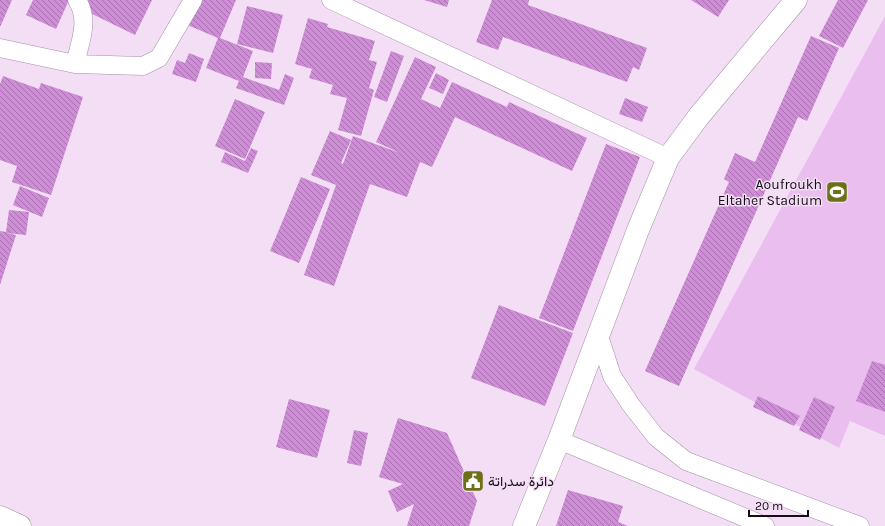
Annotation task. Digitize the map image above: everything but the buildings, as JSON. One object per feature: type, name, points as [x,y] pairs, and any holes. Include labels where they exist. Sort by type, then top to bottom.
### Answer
[{"type":"main road","points":[[524,526],[559,440],[638,230],[668,158],[699,116],[796,0]]},
{"type":"main road","points":[[0,517],[20,526]]},
{"type":"street","points":[[75,64],[84,24],[81,6],[77,0]]},
{"type":"street","points":[[0,48],[75,64],[143,66],[159,58],[193,0]]},
{"type":"street","points":[[331,0],[668,158]]},
{"type":"street","points":[[598,333],[612,376],[631,405],[656,437],[686,461],[860,526]]},
{"type":"street","points":[[559,440],[765,526]]},
{"type":"shaded area","name":"Aoufroukh Eltaher Stadium","points":[[885,16],[885,436],[850,421],[839,448],[694,369]]},
{"type":"place","name":"Aoufroukh Eltaher Stadium","points":[[837,192]]},
{"type":"place","name":"دائرة سدراتة","points":[[473,481]]}]
